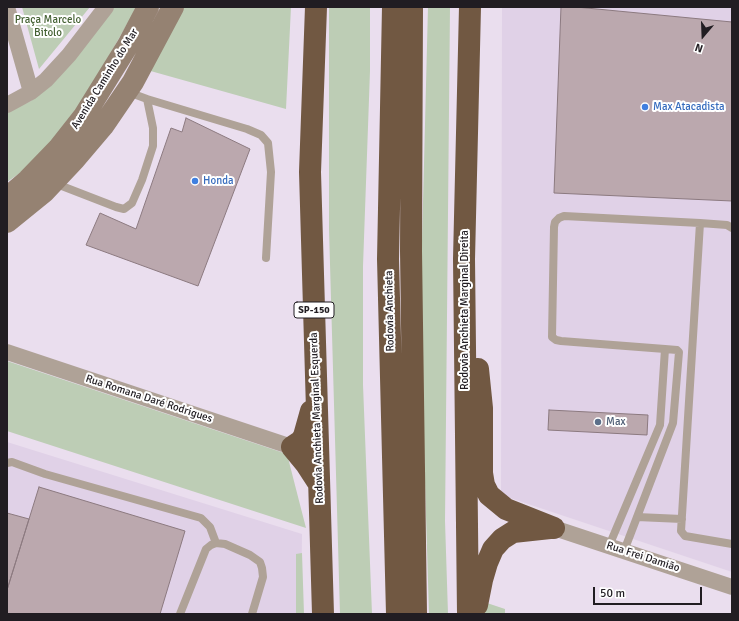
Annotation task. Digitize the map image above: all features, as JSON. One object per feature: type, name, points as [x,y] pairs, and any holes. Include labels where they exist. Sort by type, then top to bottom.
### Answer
[{"type":"highway","name":"Rodovia Anchieta Marginal Esquerda","points":[[316,7],[310,172],[323,614]]},
{"type":"highway","name":"Rodovia Anchieta","points":[[393,7],[388,259],[397,614]]},
{"type":"highway","name":"Rodovia Anchieta","points":[[412,7],[411,251],[416,614]]},
{"type":"highway","name":"Rodovia Anchieta Marginal Direita","points":[[468,614],[464,259],[470,7]]},
{"type":"highway","points":[[465,310],[478,372],[482,408],[482,473],[484,485],[489,495],[506,509],[554,528]]},
{"type":"highway","points":[[316,389],[304,436],[301,441],[292,447],[306,464],[319,484]]},
{"type":"highway","points":[[476,614],[482,580],[487,563],[493,549],[502,539],[513,532],[554,528]]},
{"type":"main road","name":"Avenida Caminho do Mar","points":[[7,198],[28,180],[58,149],[84,116],[128,45],[148,7]]},
{"type":"main road","name":"Avenida Caminho do Mar","points":[[7,222],[44,192],[103,126],[126,91],[173,7]]},
{"type":"street","points":[[7,7],[31,92]]},
{"type":"street","points":[[7,105],[31,92],[46,80],[106,7]]},
{"type":"street","name":"Rua Romana Daré Rodrigues","points":[[7,352],[292,447]]},
{"type":"street","name":"Rua Frei Damião","points":[[554,528],[732,587]]},
{"type":"lane","points":[[126,91],[147,99],[247,129],[261,135],[268,143],[271,172],[266,258]]},
{"type":"lane","points":[[53,182],[116,207],[124,209],[132,204],[142,180],[153,146],[153,128],[147,99]]},
{"type":"lane","points":[[692,354],[679,352],[678,350],[561,341],[552,337],[555,222],[564,216],[700,223],[726,225],[732,228]]},
{"type":"lane","points":[[700,223],[681,531],[685,536],[732,544]]},
{"type":"lane","points":[[616,549],[660,425],[665,349]]},
{"type":"lane","points":[[616,549],[637,517],[673,423],[679,352]]},
{"type":"lane","points":[[7,463],[12,462],[45,474],[201,518],[210,527],[216,543]]},
{"type":"lane","points":[[637,517],[682,519]]},
{"type":"lane","points":[[180,614],[206,549],[216,543],[225,544],[250,555],[260,562],[262,577],[252,614]]},
{"type":"shaded area","points":[[502,7],[732,7],[732,572],[501,495]]},
{"type":"shaded area","points":[[7,442],[302,534],[301,614],[7,614]]},
{"type":"green space","name":"Praça Marcelo Bitolo","points":[[22,7],[90,7],[39,69]]},
{"type":"green space","points":[[114,7],[137,7],[76,113],[33,164],[7,182],[7,112],[31,101],[61,72]]},
{"type":"green space","points":[[181,7],[291,7],[286,109],[147,70]]},
{"type":"green space","points":[[329,7],[370,7],[370,71],[363,266],[363,385],[372,614],[340,614],[329,229]]},
{"type":"green space","points":[[428,7],[450,7],[445,521],[448,614],[429,614],[420,319]]},
{"type":"green space","points":[[7,361],[287,454],[306,528],[7,431]]},
{"type":"green space","points":[[302,553],[304,614],[296,614],[296,554]]},
{"type":"green space","points":[[484,602],[505,609],[505,614],[484,614]]},
{"type":"building","name":"Max Atacadista","points":[[561,7],[576,7],[732,22],[732,201],[554,193]]},
{"type":"building","name":"Honda","points":[[186,118],[250,149],[198,286],[86,245],[100,213],[136,229],[171,128],[182,132]]},
{"type":"building","name":"Max","points":[[549,410],[648,415],[647,435],[548,430]]},
{"type":"building","points":[[39,487],[185,531],[160,614],[7,614],[7,590]]},
{"type":"building","points":[[7,513],[29,519],[7,590]]},
{"type":"place","name":"Max Atacadista","points":[[645,107]]},
{"type":"place","name":"Honda","points":[[195,181]]},
{"type":"place","name":"Max","points":[[598,422]]}]
